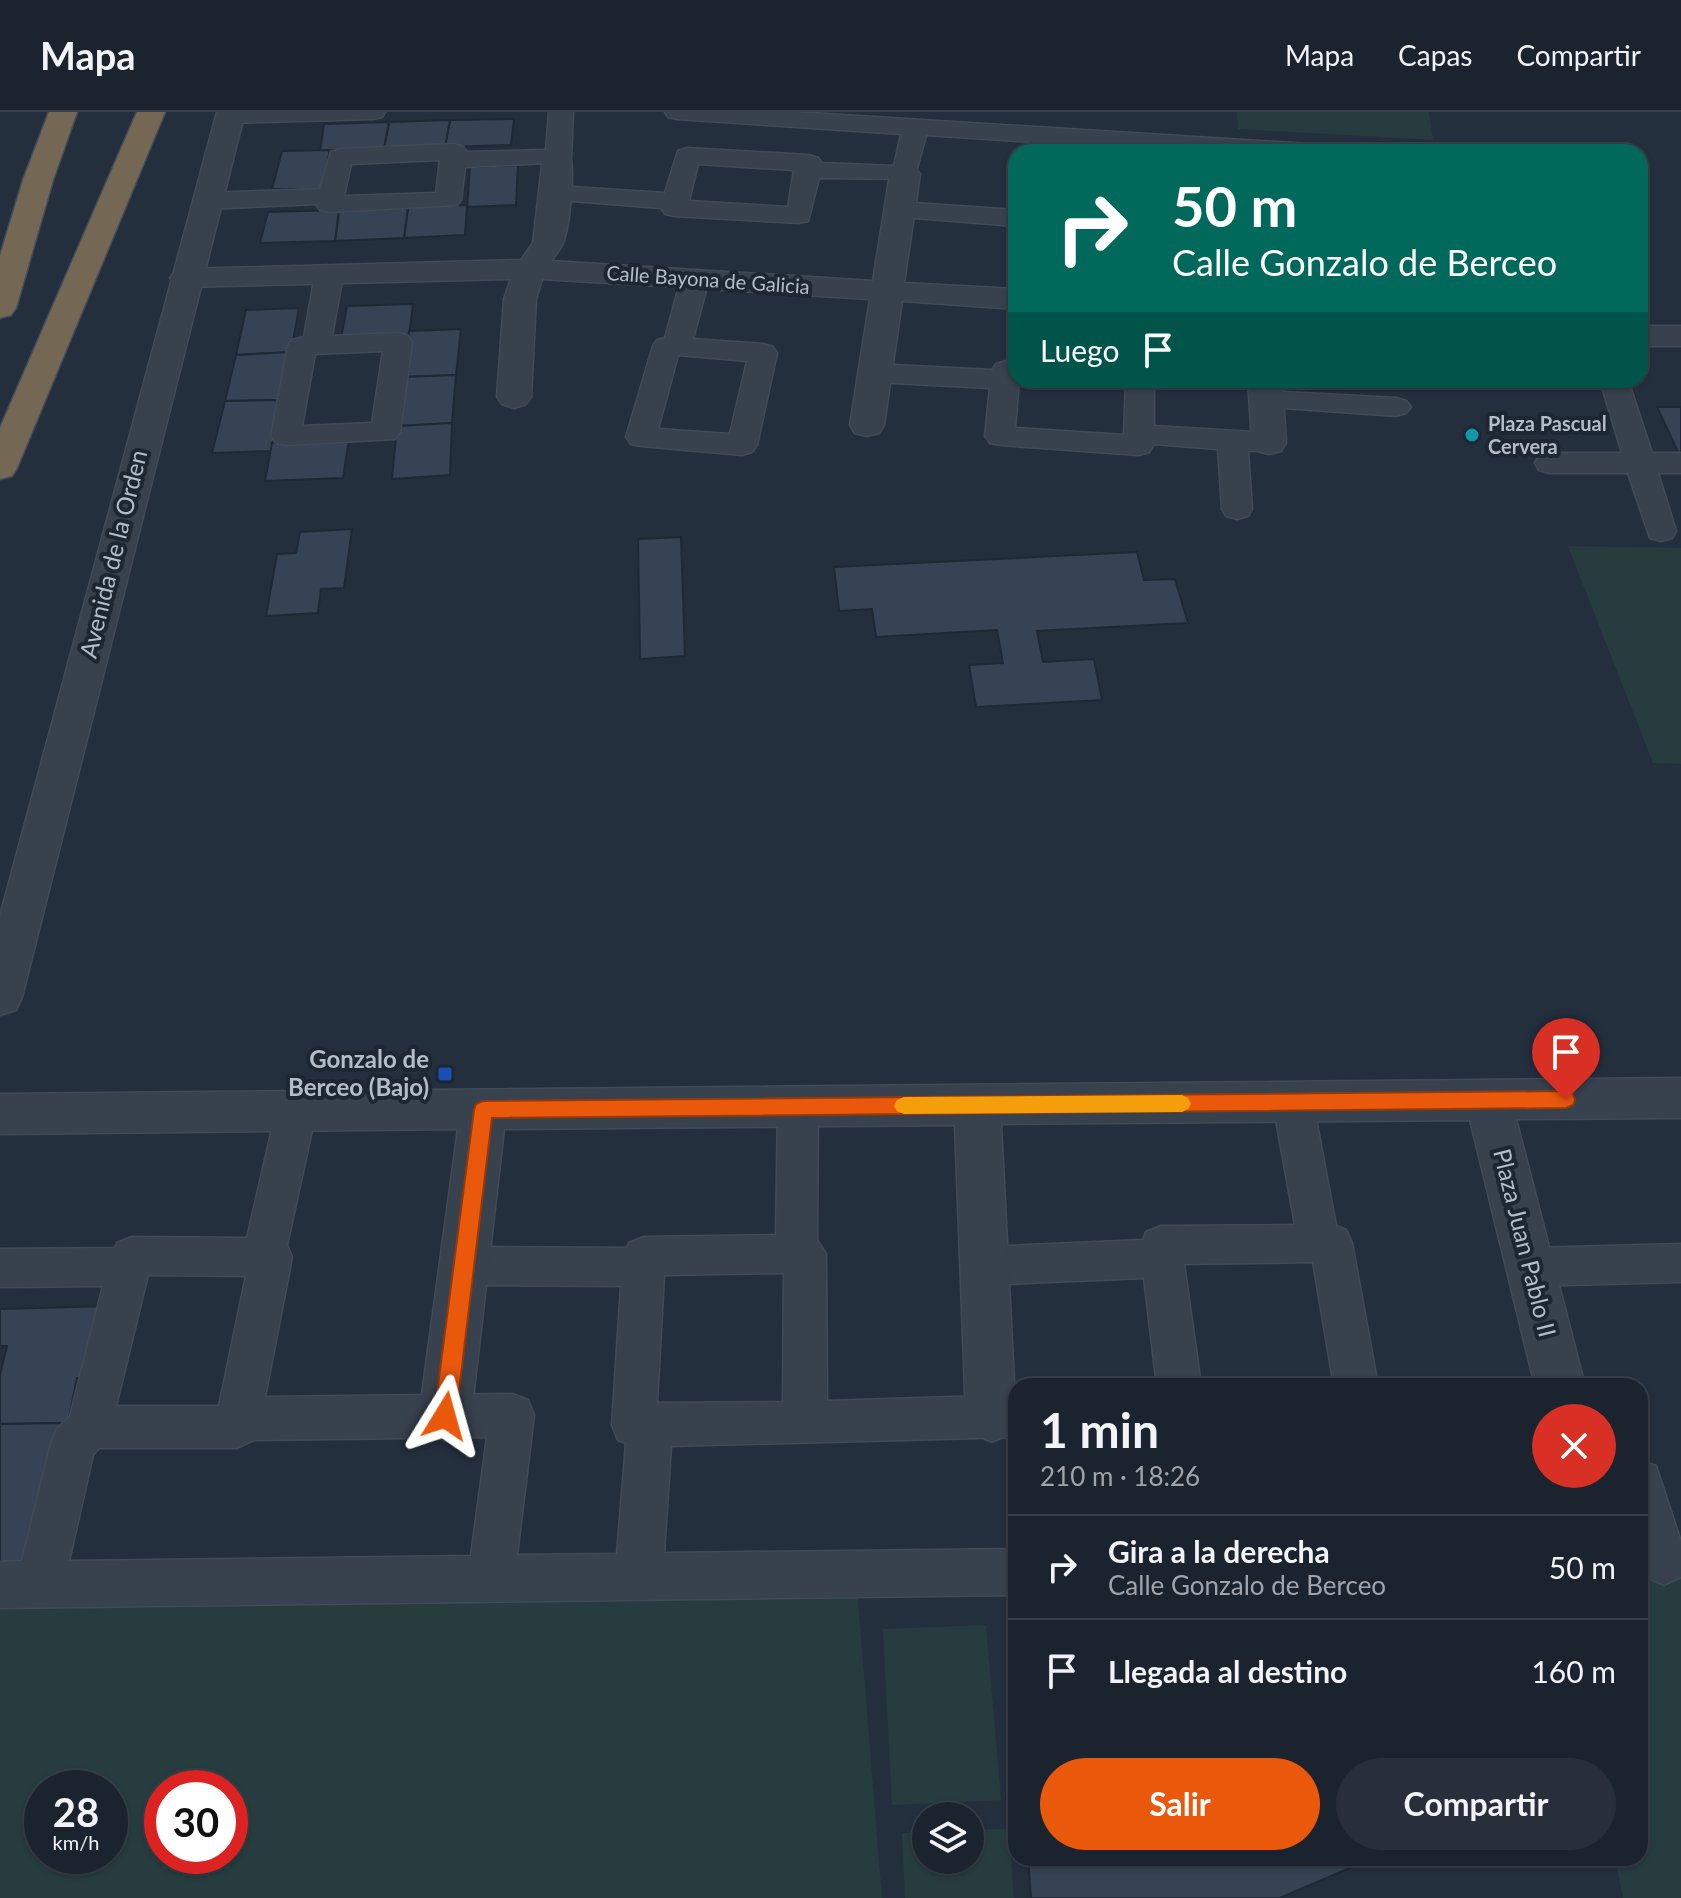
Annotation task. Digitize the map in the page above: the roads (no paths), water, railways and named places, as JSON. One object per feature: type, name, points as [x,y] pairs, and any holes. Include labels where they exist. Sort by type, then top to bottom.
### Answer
[{"type":"highway","points":[[0,308],[38,180],[63,112]]},
{"type":"highway","points":[[0,468],[151,112]]},
{"type":"street","points":[[230,114],[373,112]]},
{"type":"street","points":[[514,397],[520,299],[530,269],[548,243],[556,194],[561,112]]},
{"type":"street","points":[[677,112],[1163,144]]},
{"type":"street","name":"Avenida de la Orden","points":[[0,997],[230,114]]},
{"type":"street","points":[[867,425],[899,210],[915,127]]},
{"type":"street","points":[[454,152],[448,200],[329,204],[331,196],[340,157],[454,152]]},
{"type":"street","points":[[687,156],[809,163],[799,215],[674,208],[675,201],[687,156]]},
{"type":"street","points":[[453,160],[558,157]]},
{"type":"street","points":[[807,170],[905,174]]},
{"type":"street","points":[[556,194],[675,201]]},
{"type":"street","points":[[208,201],[331,196]]},
{"type":"street","points":[[899,210],[1008,217]]},
{"type":"street","name":"Calle Bayona de Galicia","points":[[186,278],[530,269],[1008,299]]},
{"type":"street","points":[[316,346],[329,275]]},
{"type":"street","points":[[677,347],[695,279]]},
{"type":"street","points":[[1648,336],[1681,336]]},
{"type":"street","points":[[398,342],[385,432],[286,436],[302,346],[316,346],[398,342]]},
{"type":"street","points":[[667,346],[677,347],[763,353],[742,445],[641,437],[667,346]]},
{"type":"street","points":[[874,373],[1008,376]]},
{"type":"street","points":[[1009,388],[1000,436],[1139,445],[1140,388]]},
{"type":"street","points":[[1617,388],[1661,531]]},
{"type":"street","points":[[1139,434],[1269,443],[1265,390],[1396,407]]},
{"type":"street","points":[[1232,440],[1237,509]]},
{"type":"street","points":[[1550,463],[1681,463]]},
{"type":"street","points":[[0,1114],[1681,1098]]},
{"type":"street","name":"Plaza Juan Pablo II","points":[[1488,1100],[1558,1378]]},
{"type":"street","points":[[1293,1103],[1319,1244]]},
{"type":"street","points":[[805,1423],[805,1254],[644,1256],[634,1425],[805,1423],[1004,1416],[984,1266],[977,1105]]},
{"type":"street","points":[[796,1255],[798,1107]]},
{"type":"street","points":[[445,1416],[483,1110]]},
{"type":"street","points":[[263,1257],[296,1112]]},
{"type":"street","points":[[1178,1378],[1161,1245],[1331,1243],[1355,1378]]},
{"type":"street","points":[[89,1427],[237,1427],[271,1257],[132,1256],[89,1427],[73,1444],[20,1584],[1008,1572]]},
{"type":"street","points":[[984,1266],[1163,1258]]},
{"type":"street","points":[[1530,1267],[1681,1263]]},
{"type":"street","points":[[465,1266],[644,1267]]},
{"type":"street","points":[[0,1268],[131,1267]]},
{"type":"street","points":[[238,1419],[512,1415],[491,1576]]},
{"type":"street","points":[[639,1575],[650,1424]]},
{"type":"street","points":[[1648,1511],[1662,1562]]},
{"type":"place","name":"Plaza Pascual Cervera","points":[[1472,435]]},
{"type":"place","name":"Gonzalo de Berceo (Bajo)","points":[[445,1074]]}]
